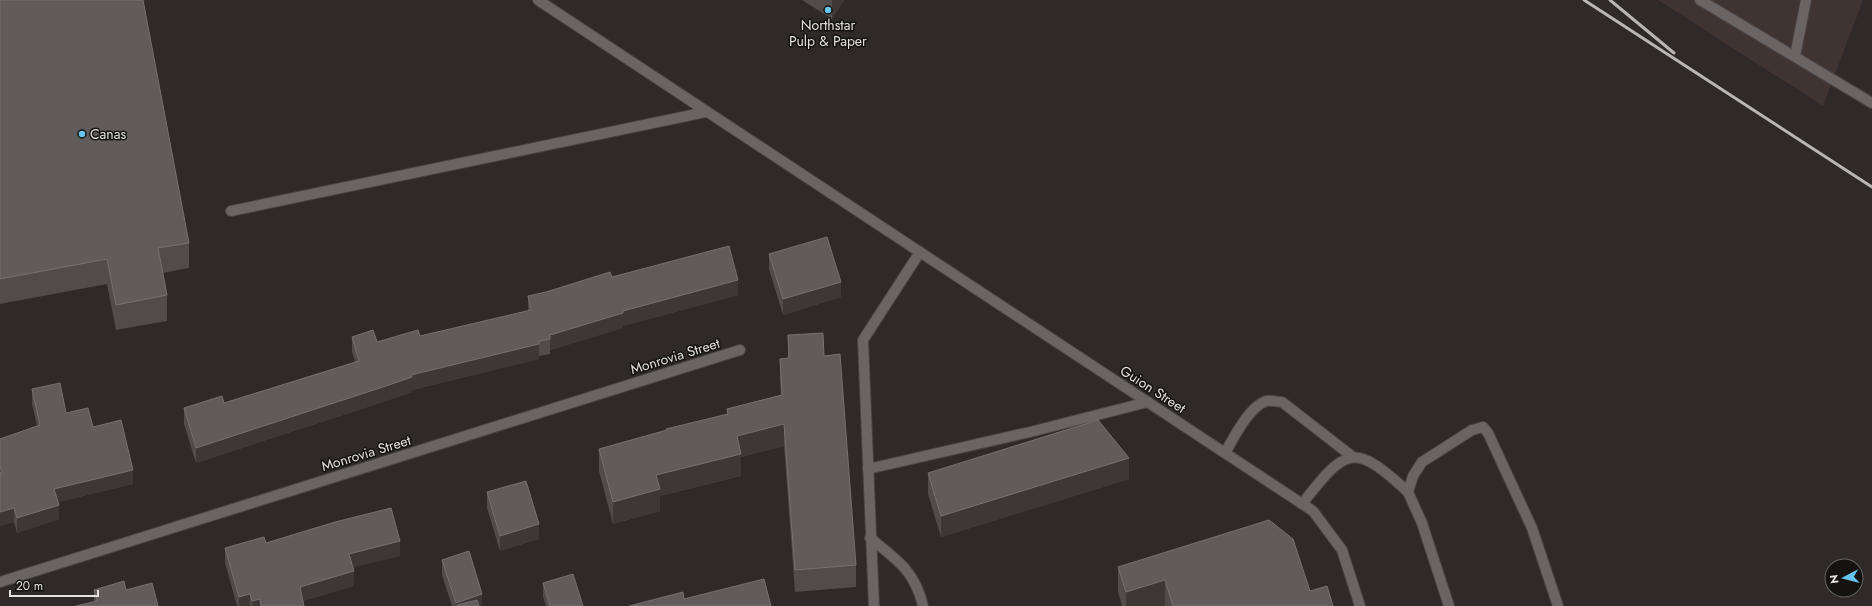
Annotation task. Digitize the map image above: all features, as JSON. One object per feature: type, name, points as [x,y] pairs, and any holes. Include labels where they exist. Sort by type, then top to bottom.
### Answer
[{"type":"street","name":"Guion Street","points":[[538,0],[1313,511],[1342,550],[1360,606]]},
{"type":"street","points":[[1700,0],[1872,103]]},
{"type":"street","points":[[1795,56],[1806,0]]},
{"type":"street","points":[[231,211],[706,112]]},
{"type":"street","points":[[874,606],[863,340],[920,252]]},
{"type":"street","name":"Monrovia Street","points":[[0,582],[740,350]]},
{"type":"street","points":[[1225,453],[1253,411],[1258,405],[1268,400],[1282,402],[1353,457]]},
{"type":"street","points":[[868,469],[1030,432],[1148,402]]},
{"type":"street","points":[[1408,492],[1413,476],[1422,462],[1472,430],[1483,427],[1488,433],[1532,528],[1558,606]]},
{"type":"street","points":[[1302,504],[1325,474],[1340,461],[1353,457],[1364,457],[1384,469],[1408,492],[1422,523],[1449,606]]},
{"type":"street","points":[[870,538],[905,567],[919,590],[923,606]]},
{"type":"shaded area","points":[[1658,0],[1863,0],[1823,106]]},
{"type":"building","name":"Canas","points":[[0,0],[143,0],[189,243],[158,248],[167,295],[116,305],[107,259],[0,279]]},
{"type":"building","points":[[827,237],[841,282],[783,299],[769,254]]},
{"type":"building","points":[[729,246],[738,280],[623,311],[623,313],[550,335],[550,339],[539,341],[539,344],[411,375],[412,377],[386,386],[196,448],[184,408],[222,396],[224,403],[359,361],[352,337],[373,330],[377,342],[418,330],[420,336],[531,310],[528,296],[546,292],[610,272],[612,277]]},
{"type":"building","points":[[823,333],[824,356],[840,354],[856,565],[795,570],[784,424],[737,436],[741,454],[656,475],[660,489],[613,502],[599,449],[667,430],[666,429],[728,414],[727,409],[782,395],[780,359],[789,358],[788,335]]},
{"type":"building","points":[[60,383],[66,413],[88,408],[93,427],[121,420],[133,470],[54,489],[59,505],[17,518],[14,508],[0,512],[0,473],[2,472],[0,467],[0,439],[40,425],[32,389]]},
{"type":"building","points":[[1098,420],[1129,458],[941,516],[928,473]]},
{"type":"building","points":[[526,481],[539,524],[500,536],[487,492]]},
{"type":"building","points":[[391,508],[400,541],[349,554],[354,571],[300,587],[304,606],[261,606],[260,599],[252,601],[250,594],[239,597],[225,548],[264,537],[266,543],[335,522]]},
{"type":"building","points":[[1269,520],[1293,539],[1310,591],[1327,586],[1333,606],[1173,606],[1165,580],[1126,592],[1118,567]]},
{"type":"building","points":[[469,551],[482,594],[456,603],[442,560]]},
{"type":"building","points":[[573,574],[583,606],[550,606],[543,583]]},
{"type":"building","points":[[764,579],[771,606],[629,606],[683,592],[684,599]]},
{"type":"building","points":[[124,581],[126,590],[152,583],[158,606],[76,606],[97,601],[94,590]]},
{"type":"building","points":[[477,600],[479,606],[457,606],[457,605]]},
{"type":"railway","points":[[1584,0],[1872,187]]},
{"type":"railway","points":[[1610,0],[1674,53]]},
{"type":"place","name":"Northstar Pulp & Paper","points":[[828,10]]},
{"type":"place","name":"Canas","points":[[82,134]]}]
